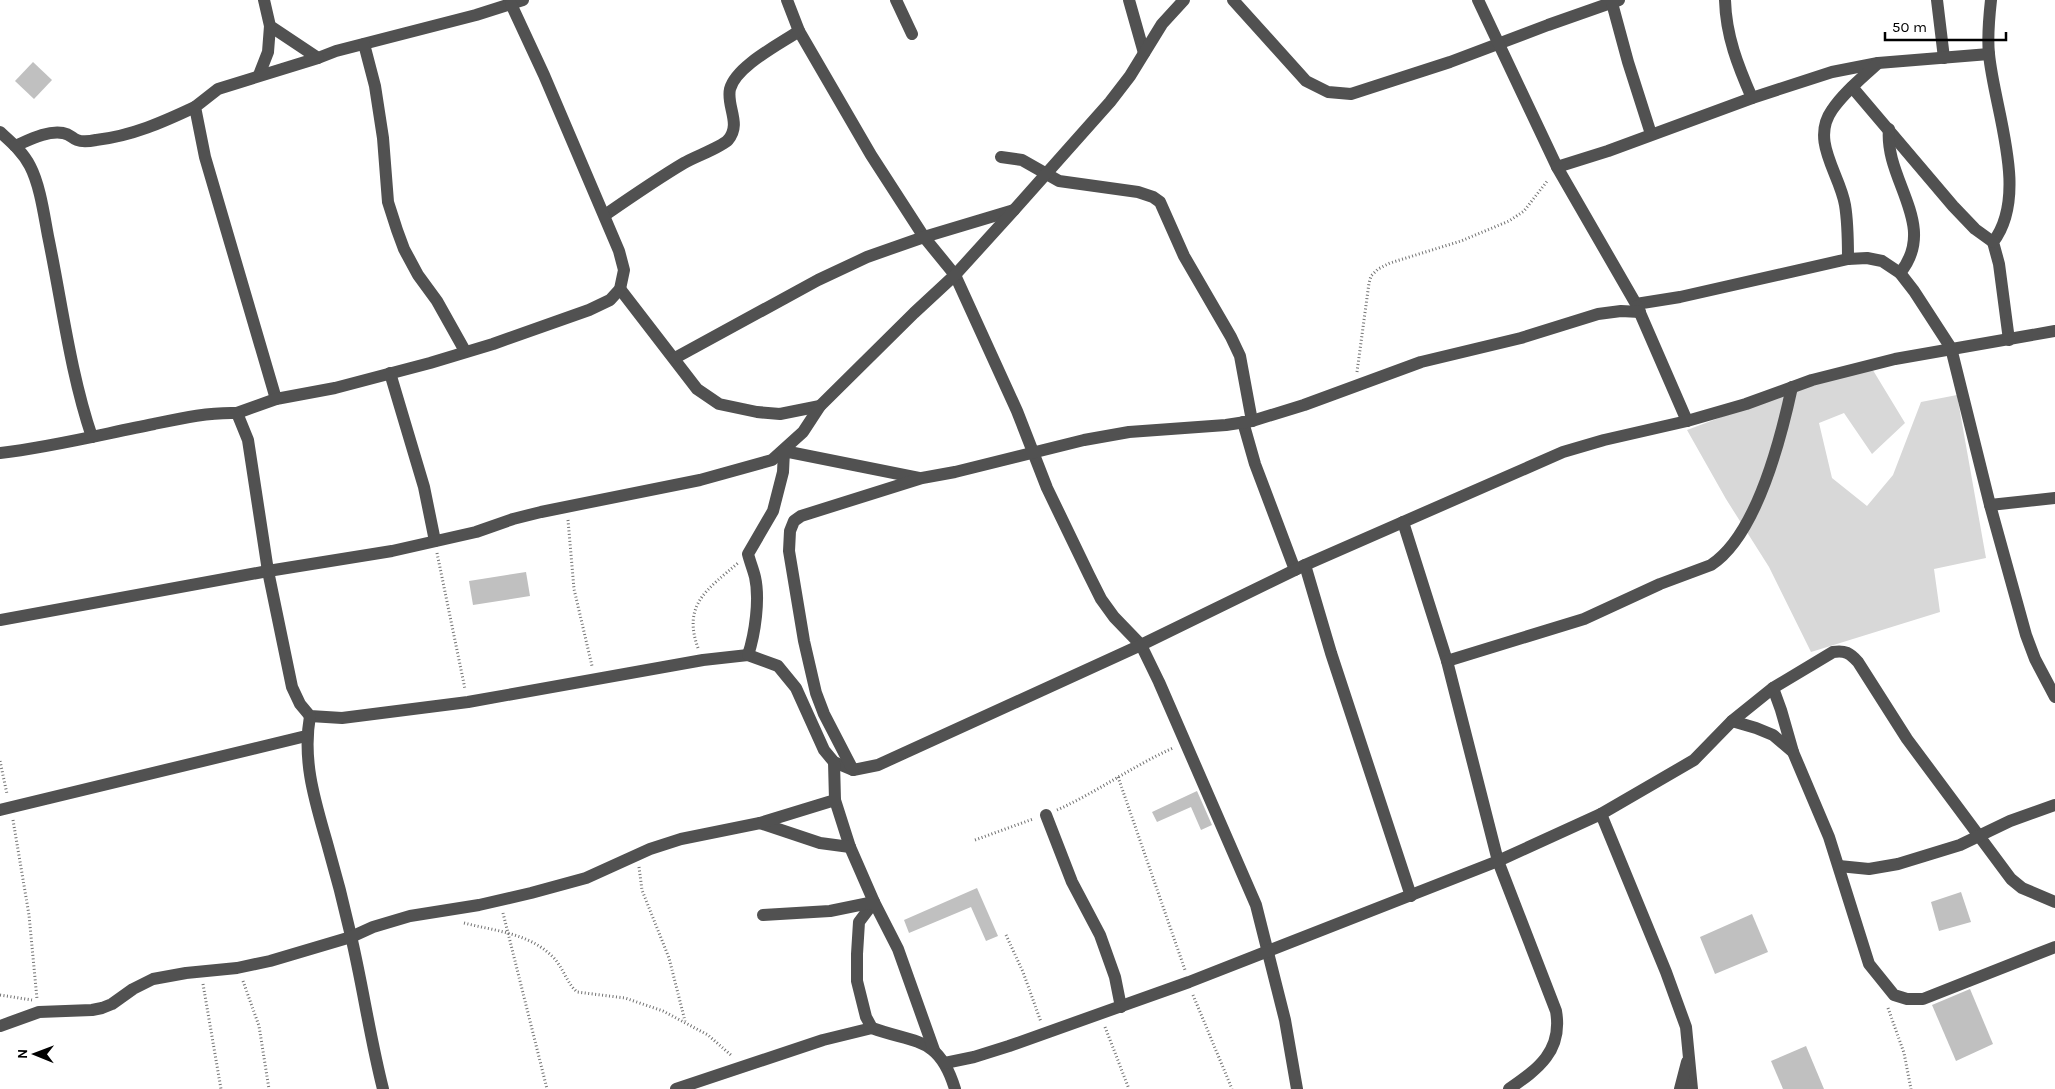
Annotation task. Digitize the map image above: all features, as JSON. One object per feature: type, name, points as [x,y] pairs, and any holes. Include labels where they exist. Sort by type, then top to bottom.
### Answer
[{"type":"street","points":[[259,75],[268,52],[270,26],[264,0]]},
{"type":"street","points":[[15,146],[40,136],[61,132],[72,135],[77,140],[123,136],[155,126],[195,107],[218,89],[259,75],[524,0]]},
{"type":"street","points":[[787,0],[799,31],[862,140],[924,237],[955,275],[1017,411],[1047,488],[1101,598],[1114,618],[1141,645],[1256,905],[1285,1020],[1297,1089]]},
{"type":"street","points":[[896,0],[912,34]]},
{"type":"street","points":[[1129,0],[1144,52]]},
{"type":"street","points":[[0,620],[268,571],[392,551],[476,532],[513,518],[700,480],[772,460],[803,432],[820,406],[914,312],[955,275],[1047,174],[1110,102],[1130,76],[1162,24],[1184,0]]},
{"type":"street","points":[[1233,0],[1306,81],[1328,92],[1351,94],[1389,83],[1616,1],[1628,62],[1651,134]]},
{"type":"street","points":[[1478,0],[1558,168],[1638,308],[1686,421]]},
{"type":"street","points":[[1725,0],[1728,33],[1738,67],[1752,98]]},
{"type":"street","points":[[1937,0],[1944,58]]},
{"type":"street","points":[[1991,0],[1989,54],[2004,143],[2010,197],[2008,209],[1999,233],[1993,242]]},
{"type":"street","points":[[0,453],[191,417],[216,413],[237,413],[276,400],[335,388],[430,363],[534,330],[589,310],[610,300],[620,289],[624,270],[604,216],[544,75],[511,4]]},
{"type":"street","points":[[270,26],[318,58]]},
{"type":"street","points":[[604,216],[651,183],[686,162],[727,142],[733,132],[735,123],[730,90],[734,79],[748,65],[799,31]]},
{"type":"street","points":[[364,44],[375,86],[388,202],[397,230],[404,249],[418,275],[437,301],[466,352]]},
{"type":"street","points":[[1558,168],[1752,98],[1832,72],[1878,63],[1989,54]]},
{"type":"street","points":[[1848,259],[1844,203],[1825,149],[1824,132],[1830,111],[1878,63]]},
{"type":"street","points":[[1852,87],[1970,223],[1993,242],[1999,264],[2009,340]]},
{"type":"street","points":[[195,107],[205,158],[276,400]]},
{"type":"street","points":[[1889,129],[1889,150],[1914,226],[1912,253],[1900,273]]},
{"type":"street","points":[[0,132],[15,146],[30,166],[39,195],[77,388],[92,437]]},
{"type":"street","points":[[1001,157],[1022,160],[1059,182],[1138,192],[1153,197],[1160,202],[1184,256],[1231,336],[1240,356],[1255,464],[1300,568],[1411,896]]},
{"type":"street","points":[[675,358],[818,280],[867,257],[924,237],[1014,210]]},
{"type":"street","points":[[853,770],[824,714],[816,693],[804,642],[789,551],[790,531],[794,521],[801,516],[922,478],[1084,440],[1129,432],[1226,425],[1248,421],[1356,387],[1421,362],[1521,338],[1598,314],[1638,308],[1848,259],[1866,258],[1882,261],[1900,273],[1951,348],[1990,505],[2034,660],[2055,697]]},
{"type":"street","points":[[620,289],[697,389],[720,404],[757,412],[780,414],[820,406]]},
{"type":"street","points":[[237,413],[248,440],[268,571],[292,687],[300,704],[310,716],[342,718],[468,702],[703,660],[748,655],[778,666],[796,688],[824,750],[834,762],[853,770],[878,765],[915,749],[1141,645],[1300,568],[1563,452],[1604,440],[1686,421],[1746,404],[1812,380],[1886,361],[2055,331]]},
{"type":"street","points":[[390,373],[424,487],[435,542]]},
{"type":"street","points":[[1447,661],[1584,619],[1627,598],[1710,565],[1719,559],[1740,534],[1774,460],[1792,387]]},
{"type":"street","points":[[784,451],[922,478]]},
{"type":"street","points":[[748,655],[754,636],[756,578],[748,554],[772,511],[783,472],[784,451]]},
{"type":"street","points":[[1990,505],[2055,498]]},
{"type":"street","points":[[1403,522],[1447,661],[1498,861],[1556,1011],[1558,1024],[1556,1036],[1547,1058],[1530,1074],[1509,1089]]},
{"type":"street","points":[[946,1063],[974,1057],[1046,1034],[1269,952],[1498,861],[1601,814],[1694,760],[1732,721],[1773,688],[1833,652],[1841,650],[1849,653],[1858,662],[1907,739],[2011,879],[2022,888],[2055,902]]},
{"type":"street","points":[[1773,688],[1782,710],[1792,752],[1829,836],[1869,964],[1894,994],[1907,999],[1923,999],[2055,947]]},
{"type":"street","points":[[310,716],[306,736],[307,768],[351,937],[369,1032],[383,1089]]},
{"type":"street","points":[[1732,721],[1773,735],[1792,752]]},
{"type":"street","points":[[6,809],[306,736]]},
{"type":"street","points":[[834,762],[835,800],[850,847],[874,902],[898,949],[934,1050]]},
{"type":"street","points":[[0,1026],[38,1007],[92,1010],[102,1008],[112,1004],[153,978],[237,968],[270,961],[351,937],[373,927],[410,916],[501,900],[586,878],[637,855],[681,839],[760,823],[835,800]]},
{"type":"street","points":[[1839,866],[1859,869],[1885,868],[1960,845],[2019,817],[2055,805]]},
{"type":"street","points":[[1601,814],[1686,1027],[1690,1051],[1692,1089]]},
{"type":"street","points":[[1046,815],[1072,882],[1100,935],[1115,977],[1121,1007]]},
{"type":"street","points":[[760,823],[820,843],[850,847]]},
{"type":"street","points":[[762,915],[814,913],[874,902]]},
{"type":"street","points":[[872,1028],[866,1017],[857,982],[857,954],[859,922],[874,902]]},
{"type":"street","points":[[676,1089],[823,1040],[872,1028],[890,1035],[915,1040],[934,1050],[946,1063],[955,1089]]},
{"type":"street","points":[[1680,1089],[1690,1051]]},
{"type":"path","points":[[1356,387],[1362,326],[1371,276],[1378,269],[1390,263],[1461,241],[1509,221],[1524,212],[1558,168]]},
{"type":"path","points":[[566,507],[574,589],[595,679]]},
{"type":"path","points":[[435,542],[468,702]]},
{"type":"path","points":[[703,660],[694,636],[693,615],[699,601],[712,583],[748,554]]},
{"type":"path","points":[[974,840],[1046,815],[1073,802],[1141,762],[1185,743]]},
{"type":"path","points":[[0,761],[6,809],[29,915],[38,1007],[0,995]]},
{"type":"path","points":[[1118,776],[1189,982],[1232,1089]]},
{"type":"path","points":[[637,855],[642,890],[668,958],[686,1022]]},
{"type":"path","points":[[501,900],[507,932],[547,1089]]},
{"type":"path","points":[[443,911],[462,922],[507,932],[532,942],[552,956],[577,992],[625,998],[663,1011],[708,1035],[744,1067]]},
{"type":"path","points":[[1006,935],[1023,972],[1046,1034]]},
{"type":"path","points":[[237,968],[259,1026],[269,1089]]},
{"type":"path","points":[[201,971],[220,1089]]},
{"type":"path","points":[[1887,1006],[1904,1053],[1911,1089]]},
{"type":"path","points":[[1100,1015],[1129,1089]]},
{"type":"shaded area","points":[[1868,362],[1905,423],[1872,454],[1844,413],[1819,423],[1832,478],[1867,506],[1893,475],[1921,402],[1957,395],[1986,558],[1934,569],[1940,612],[1811,652],[1769,567],[1726,499],[1687,430]]},
{"type":"building","points":[[33,62],[52,80],[34,99],[15,81]]},
{"type":"building","points":[[526,572],[530,596],[473,605],[469,581]]},
{"type":"building","points":[[1197,791],[1212,825],[1201,830],[1191,807],[1157,822],[1152,812]]},
{"type":"building","points":[[977,888],[998,936],[986,941],[971,907],[909,933],[904,920]]},
{"type":"building","points":[[1961,892],[1971,922],[1939,931],[1931,902]]},
{"type":"building","points":[[1752,914],[1768,952],[1715,974],[1700,937]]},
{"type":"building","points":[[1970,989],[1993,1044],[1956,1061],[1932,1005]]},
{"type":"building","points":[[1806,1046],[1824,1089],[1783,1089],[1771,1061]]}]
